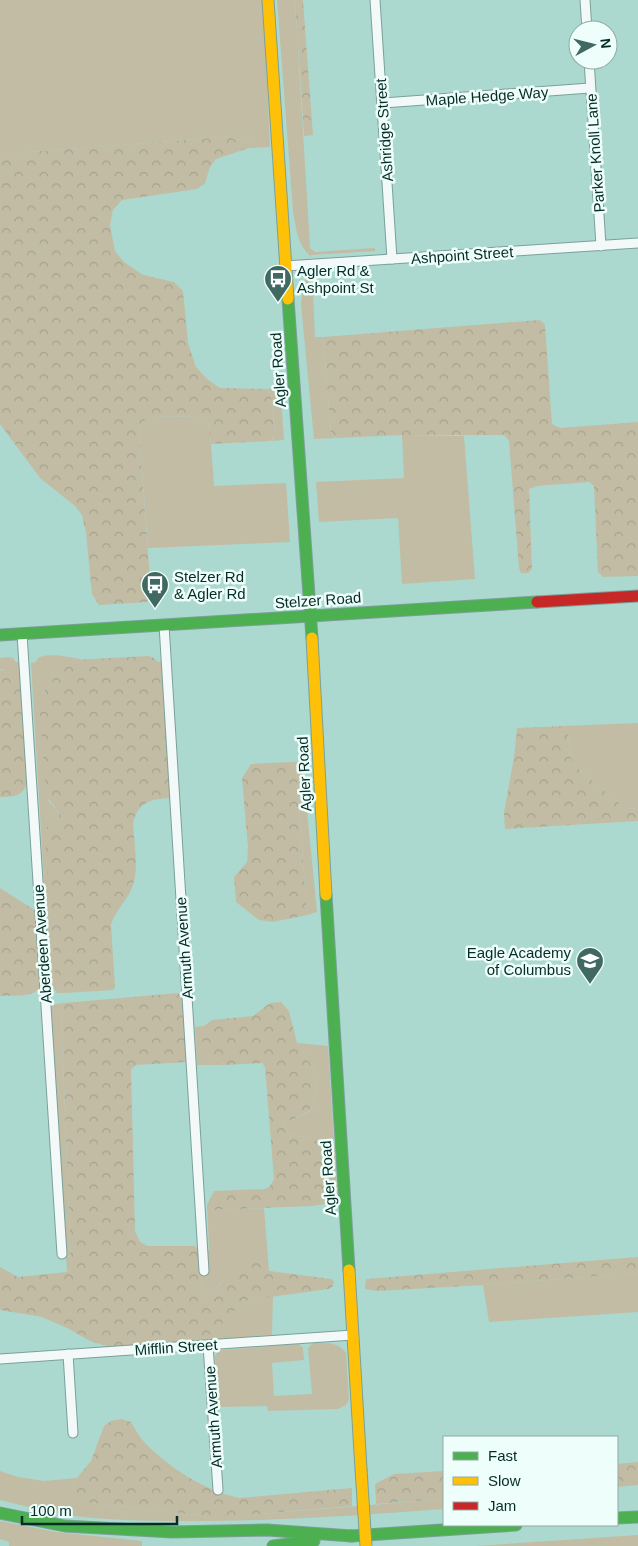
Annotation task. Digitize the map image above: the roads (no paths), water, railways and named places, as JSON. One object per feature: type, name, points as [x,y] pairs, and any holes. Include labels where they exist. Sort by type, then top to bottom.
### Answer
[{"type":"main road","name":"Agler Road","points":[[268,0],[285,266],[311,616],[366,1546]]},
{"type":"main road","name":"Stelzer Road","points":[[0,635],[638,596]]},
{"type":"main road","points":[[0,1513],[65,1526],[172,1532],[268,1530],[352,1536]]},
{"type":"main road","points":[[618,1518],[638,1517]]},
{"type":"main road","points":[[273,1546],[352,1536],[501,1526]]},
{"type":"street","name":"Ashridge Street","points":[[375,0],[392,259]]},
{"type":"street","points":[[585,0],[586,20]]},
{"type":"street","name":"Parker Knoll Lane","points":[[589,70],[601,246]]},
{"type":"street","name":"Maple Hedge Way","points":[[383,103],[590,88]]},
{"type":"street","name":"Ashpoint Street","points":[[285,266],[638,243]]},
{"type":"street","name":"Armuth Avenue","points":[[164,625],[204,1271]]},
{"type":"street","name":"Aberdeen Avenue","points":[[22,634],[62,1254]]},
{"type":"street","name":"Mifflin Street","points":[[0,1359],[353,1336]]},
{"type":"street","name":"Armuth Avenue","points":[[208,1345],[218,1490]]},
{"type":"street","points":[[68,1354],[73,1433]]},
{"type":"place","name":"Agler Rd & Ashpoint St","points":[[278,303]]},
{"type":"place","name":"Stelzer Rd & Agler Rd","points":[[155,609]]},
{"type":"place","name":"Eagle Academy of Columbus","points":[[590,985]]}]
